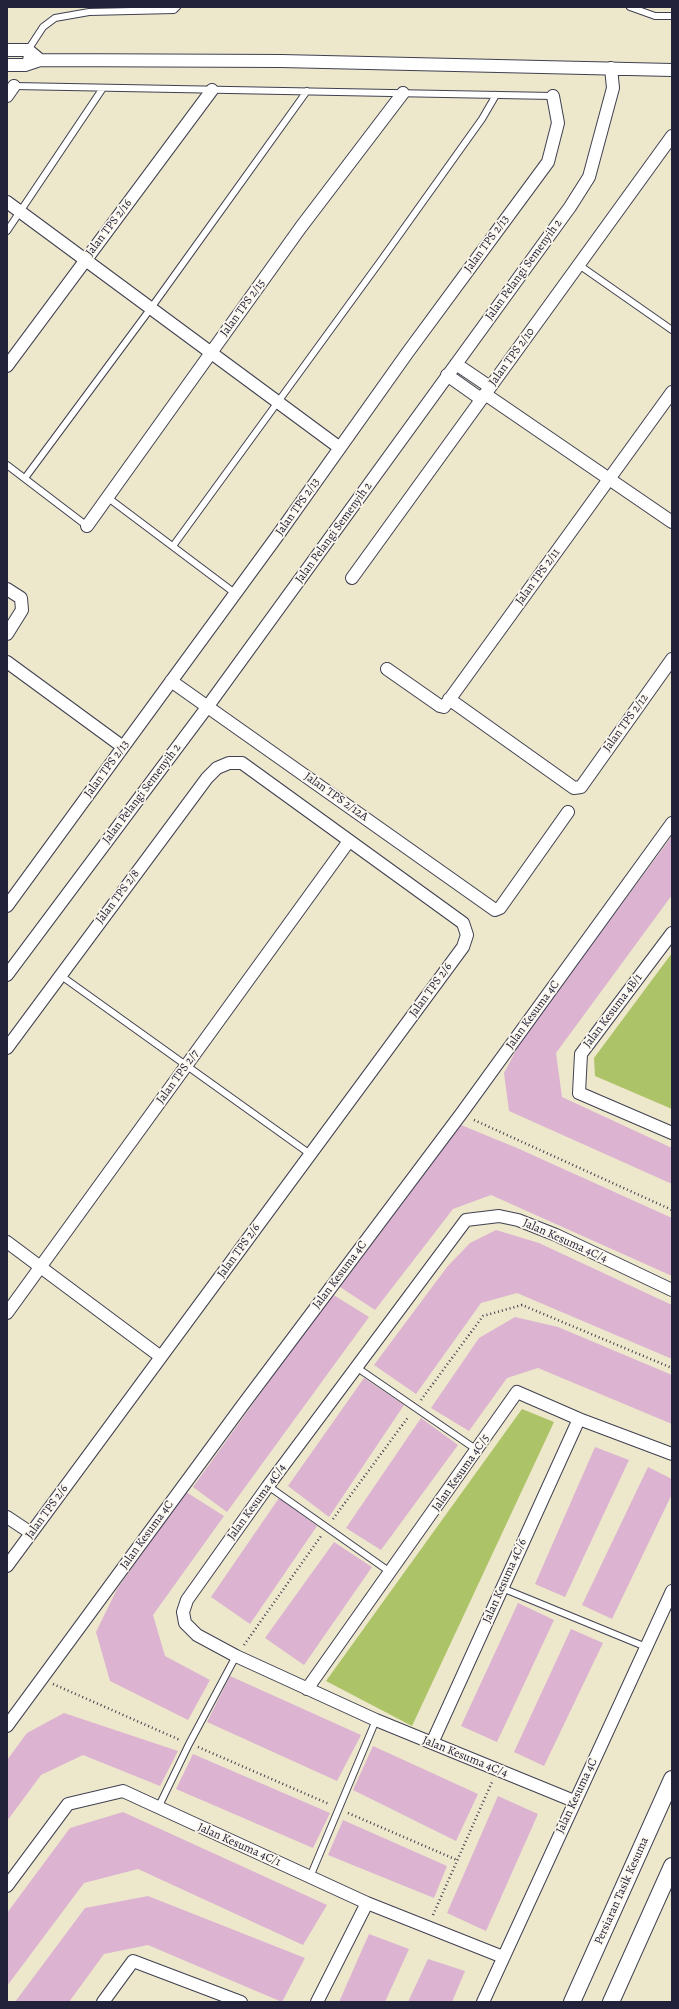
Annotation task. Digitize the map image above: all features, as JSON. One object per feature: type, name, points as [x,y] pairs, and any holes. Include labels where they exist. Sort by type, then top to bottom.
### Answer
[{"type":"street","points":[[7,50],[28,50],[40,60]]},
{"type":"street","points":[[7,65],[25,65],[40,60],[281,61],[672,70]]},
{"type":"street","points":[[611,68],[672,65]]},
{"type":"street","name":"Jalan Pelangi Semenyih 2","points":[[7,975],[208,706],[570,207],[589,177],[613,88],[611,68]]},
{"type":"street","name":"Jalan TPS 2/16","points":[[7,366],[212,90]]},
{"type":"street","name":"Jalan TPS 2/15","points":[[87,526],[301,228],[403,93]]},
{"type":"street","name":"Jalan TPS 2/13","points":[[8,902],[236,594],[408,352],[548,162],[558,123],[554,96]]},
{"type":"street","name":"Jalan TPS 2/10","points":[[352,578],[672,136]]},
{"type":"street","points":[[7,202],[340,448]]},
{"type":"street","points":[[456,364],[486,393],[672,522]]},
{"type":"street","points":[[447,375],[486,393]]},
{"type":"street","name":"Jalan TPS 2/11","points":[[449,699],[672,392]]},
{"type":"street","points":[[7,589],[21,598],[22,610],[7,634]]},
{"type":"street","name":"Jalan TPS 2/12","points":[[449,699],[574,788],[581,787],[672,659]]},
{"type":"street","points":[[7,662],[123,746]]},
{"type":"street","points":[[387,669],[440,706],[444,707],[449,699]]},
{"type":"street","name":"Jalan TPS 2/12A","points":[[172,681],[495,910],[500,908],[568,812]]},
{"type":"street","name":"Jalan TPS 2/8","points":[[7,1048],[207,778],[217,768],[229,763],[242,763],[350,841]]},
{"type":"street","name":"Jalan Kesuma 4C","points":[[7,1726],[242,1406],[461,1114],[672,823]]},
{"type":"street","name":"Jalan TPS 2/6","points":[[7,1566],[463,947],[467,935],[463,923],[350,841]]},
{"type":"street","name":"Jalan TPS 2/7","points":[[7,1313],[350,841]]},
{"type":"street","name":"Jalan Kesuma 4B/1","points":[[672,932],[581,1054],[579,1093],[672,1133]]},
{"type":"street","name":"Jalan Kesuma 4C/4","points":[[574,1801],[376,1720],[236,1656],[197,1635],[185,1623],[183,1612],[187,1600],[268,1486],[466,1220],[499,1216],[518,1220],[556,1234],[672,1290]]},
{"type":"street","points":[[7,1242],[161,1357]]},
{"type":"street","name":"Jalan Kesuma 4C/5","points":[[307,1689],[517,1392],[579,1419],[672,1454]]},
{"type":"street","name":"Jalan Kesuma 4C/6","points":[[432,1743],[579,1419]]},
{"type":"street","points":[[7,1516],[31,1533]]},
{"type":"street","name":"Jalan Kesuma 4C","points":[[483,2002],[574,1801],[672,1591]]},
{"type":"street","name":"Persiaran Tasik Kesuma","points":[[572,2002],[672,1780]]},
{"type":"street","name":"Jalan Kesuma 4C/1","points":[[7,1886],[68,1804],[123,1791],[366,1903],[503,1957]]},
{"type":"street","points":[[611,2002],[672,1866]]},
{"type":"street","points":[[316,2002],[366,1903]]},
{"type":"street","points":[[103,2002],[133,1961],[241,2002]]},
{"type":"lane","points":[[25,65],[28,50],[43,27],[55,18],[89,12],[174,10],[177,7]]},
{"type":"lane","points":[[630,7],[655,16],[672,16]]},
{"type":"lane","points":[[7,231],[103,88]]},
{"type":"lane","points":[[10,91],[103,88],[554,96]]},
{"type":"lane","points":[[25,478],[151,308],[307,92]]},
{"type":"lane","points":[[172,546],[386,253],[482,119],[496,95]]},
{"type":"lane","points":[[579,265],[672,330]]},
{"type":"lane","points":[[7,465],[87,526]]},
{"type":"lane","points":[[108,497],[236,594]]},
{"type":"lane","points":[[60,975],[310,1154]]},
{"type":"lane","points":[[356,1367],[477,1450]]},
{"type":"lane","points":[[268,1486],[390,1572]]},
{"type":"lane","points":[[502,1588],[646,1647]]},
{"type":"lane","points":[[158,1808],[189,1744],[236,1656]]},
{"type":"lane","points":[[310,1877],[376,1720]]},
{"type":"path","points":[[461,1114],[672,1210]]},
{"type":"path","points":[[236,1656],[327,1527],[483,1316],[522,1305],[672,1368]]},
{"type":"path","points":[[42,1679],[458,1860]]},
{"type":"path","points":[[428,1927],[497,1770]]},
{"type":"green space","points":[[672,953],[672,1109],[595,1076],[594,1058]]},
{"type":"green space","points":[[522,1409],[554,1422],[412,1726],[326,1681]]},
{"type":"building","points":[[672,836],[672,895],[556,1053],[562,1097],[672,1148],[672,1184],[509,1111],[504,1073],[522,1039]]},
{"type":"building","points":[[461,1125],[517,1148],[672,1218],[672,1276],[491,1195],[453,1209],[375,1310],[340,1287]]},
{"type":"building","points":[[496,1230],[539,1243],[672,1305],[672,1359],[517,1293],[481,1303],[416,1394],[374,1365],[447,1267],[470,1243]]},
{"type":"building","points":[[332,1294],[369,1317],[227,1512],[193,1487]]},
{"type":"building","points":[[515,1317],[558,1327],[672,1375],[672,1424],[538,1368],[507,1378],[469,1431],[431,1408],[479,1338]]},
{"type":"building","points":[[364,1378],[404,1405],[329,1517],[288,1486]]},
{"type":"building","points":[[421,1418],[458,1445],[381,1550],[346,1528]]},
{"type":"building","points":[[595,1447],[629,1460],[565,1597],[535,1584]]},
{"type":"building","points":[[648,1467],[672,1479],[672,1494],[612,1619],[582,1605]]},
{"type":"building","points":[[186,1492],[224,1516],[153,1615],[165,1656],[210,1680],[188,1720],[110,1681],[96,1632],[117,1589]]},
{"type":"building","points":[[279,1498],[317,1526],[250,1624],[211,1597]]},
{"type":"building","points":[[334,1542],[372,1567],[304,1665],[265,1638]]},
{"type":"building","points":[[518,1603],[554,1620],[497,1742],[461,1726]]},
{"type":"building","points":[[571,1629],[603,1643],[544,1766],[514,1752]]},
{"type":"building","points":[[230,1676],[361,1735],[337,1781],[207,1722]]},
{"type":"building","points":[[64,1713],[178,1751],[160,1786],[83,1755],[41,1775],[7,1821],[7,1760],[27,1733]]},
{"type":"building","points":[[373,1746],[478,1794],[456,1841],[353,1790]]},
{"type":"building","points":[[193,1754],[330,1813],[313,1848],[176,1789]]},
{"type":"building","points":[[498,1796],[538,1814],[486,1931],[447,1913]]},
{"type":"building","points":[[123,1812],[327,1905],[303,1945],[138,1869],[84,1883],[7,1986],[7,1913],[70,1828]]},
{"type":"building","points":[[343,1820],[447,1866],[434,1898],[328,1855]]},
{"type":"building","points":[[148,1896],[305,1958],[282,2002],[148,1945],[104,1954],[69,2002],[15,2002],[85,1908]]},
{"type":"building","points":[[369,1934],[409,1949],[385,2002],[339,2002]]},
{"type":"building","points":[[428,1959],[465,1971],[452,2002],[408,2002]]}]
